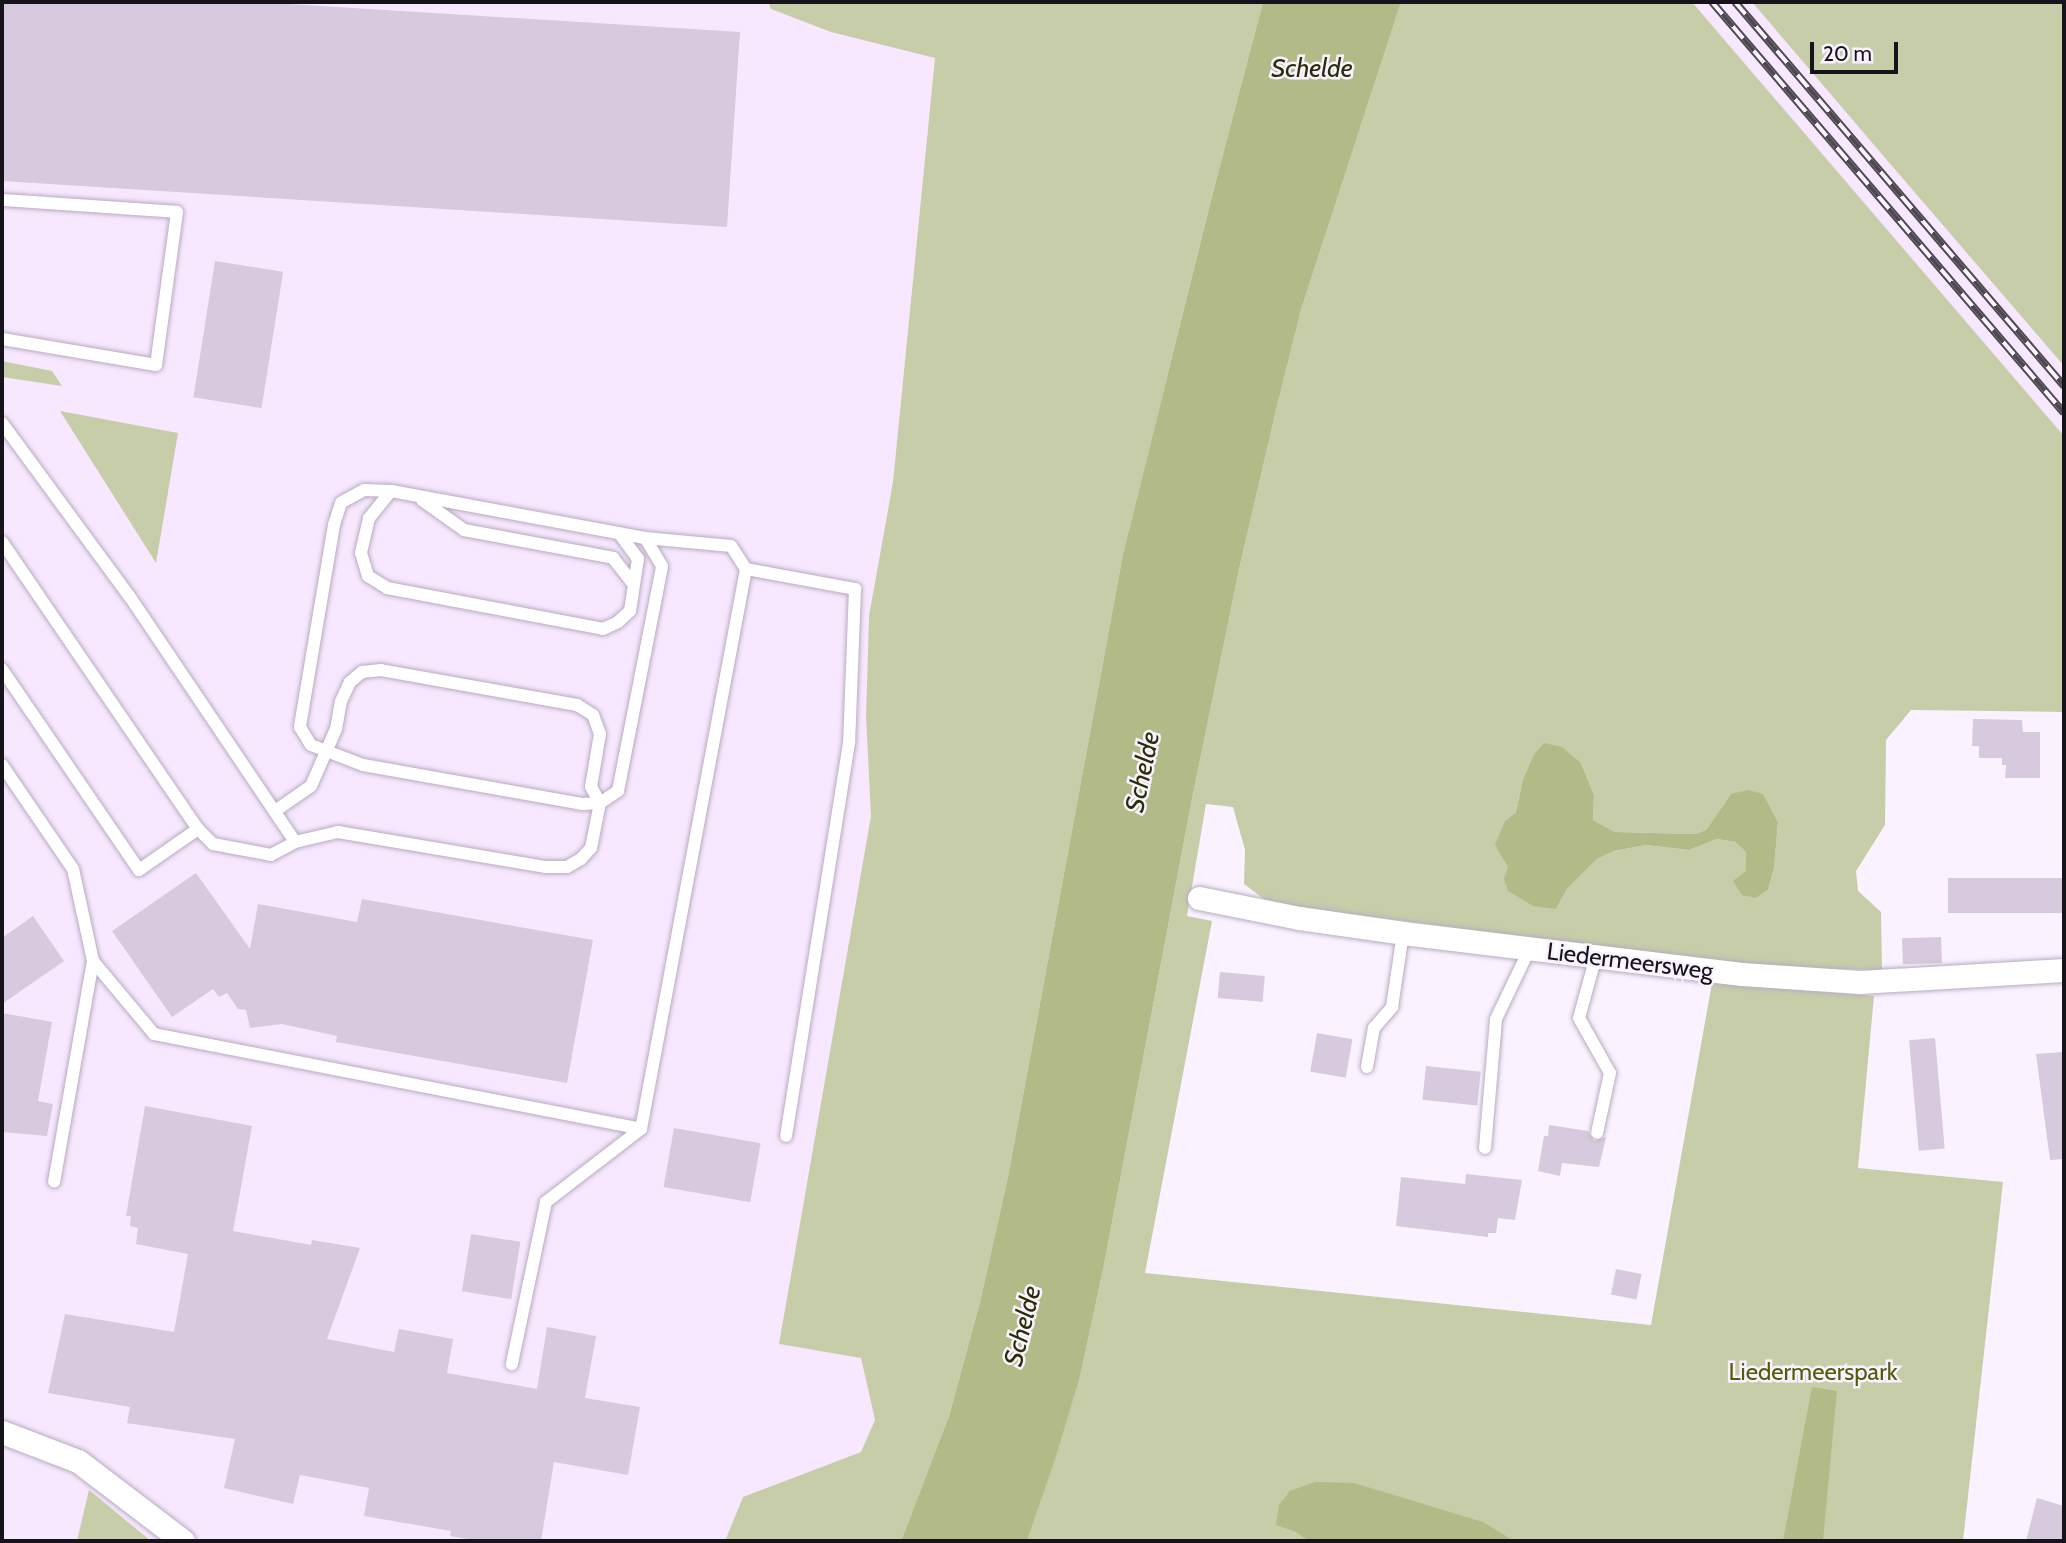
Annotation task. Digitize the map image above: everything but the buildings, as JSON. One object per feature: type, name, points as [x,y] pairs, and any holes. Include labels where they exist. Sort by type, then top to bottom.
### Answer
[{"type":"street","name":"Liedermeersweg","points":[[1199,898],[1299,918],[1403,933],[1742,974],[1860,982],[2064,970]]},
{"type":"street","points":[[2,1432],[78,1461],[183,1541]]},
{"type":"lane","points":[[2,200],[177,212],[156,365],[2,339]]},
{"type":"lane","points":[[2,423],[130,597],[295,842]]},
{"type":"lane","points":[[512,1364],[546,1202],[641,1129],[746,569],[731,546],[645,538],[391,491],[363,490],[341,503],[334,525],[300,727],[311,744],[363,765],[582,804],[600,803],[618,791],[662,566],[645,538]]},
{"type":"lane","points":[[391,491],[369,518],[361,553],[368,576],[387,588],[603,629],[618,622],[630,611],[638,559],[619,533]]},
{"type":"lane","points":[[417,496],[464,530],[612,558],[634,585]]},
{"type":"lane","points":[[2,542],[198,830],[213,844],[271,855],[295,842],[338,832],[546,867],[567,867],[581,859],[591,848],[600,803],[592,787],[600,734],[593,715],[577,705],[381,670],[362,672],[350,682],[341,701],[336,729],[311,786],[275,811]]},
{"type":"lane","points":[[746,569],[855,589],[849,743],[786,1136]]},
{"type":"lane","points":[[2,669],[139,870],[198,830]]},
{"type":"lane","points":[[2,765],[73,869],[93,961],[54,1182]]},
{"type":"lane","points":[[1367,1067],[1374,1028],[1392,1007],[1403,933]]},
{"type":"lane","points":[[1485,1148],[1496,1019],[1530,948]]},
{"type":"lane","points":[[1596,956],[1578,1018],[1610,1073],[1597,1133]]},
{"type":"lane","points":[[93,961],[154,1034],[641,1129]]},
{"type":"shaded area","points":[[2,2],[768,2],[771,9],[831,32],[935,58],[893,482],[869,616],[866,717],[871,816],[779,1344],[861,1358],[875,1420],[861,1452],[743,1497],[725,1541],[2,1541]]},
{"type":"shaded area","points":[[1692,2],[1752,2],[2064,366],[2064,436]]},
{"type":"green space","points":[[768,2],[1263,2],[1123,554],[1008,1177],[980,1302],[949,1416],[901,1541],[725,1541],[743,1497],[861,1452],[875,1420],[861,1358],[779,1344],[871,816],[866,717],[869,616],[893,482],[935,58],[831,32],[771,9]]},
{"type":"green space","name":"Liedermeerspark","points":[[1401,2],[1692,2],[2064,436],[2064,712],[1911,710],[1886,740],[1885,825],[1856,871],[1858,891],[1881,912],[1882,970],[1752,967],[1306,908],[1264,899],[1244,884],[1245,850],[1233,807],[1206,804],[1187,916],[1212,921],[1145,1273],[1651,1325],[1712,983],[1874,996],[1858,1168],[2003,1182],[1963,1541],[1027,1541],[1080,1377],[1240,565],[1301,310]],"holes":[[[1534,754],[1581,763],[1594,795],[1593,820],[1615,832],[1695,834],[1706,830],[1731,794],[1778,823],[1774,868],[1768,890],[1756,898],[1746,871],[1746,852],[1735,842],[1717,839],[1689,850],[1646,845],[1614,851],[1597,859],[1567,889],[1556,909],[1508,867],[1503,857],[1505,821],[1516,812],[1523,779]]]},
{"type":"green space","points":[[1752,2],[2064,2],[2064,366],[1880,152]]},
{"type":"green space","points":[[2,361],[52,371],[62,386],[2,377]]},
{"type":"green space","points":[[60,411],[178,433],[156,563]]},
{"type":"green space","points":[[89,1490],[151,1541],[77,1541]]},
{"type":"water","name":"Schelde","points":[[1263,2],[1401,2],[1301,310],[1278,402],[1240,565],[1192,799],[1104,1265],[1080,1377],[1055,1459],[1027,1541],[901,1541],[949,1416],[980,1302],[1008,1177],[1123,554]]},
{"type":"water","points":[[1544,743],[1562,747],[1581,763],[1594,795],[1593,820],[1615,832],[1695,834],[1706,830],[1731,794],[1748,790],[1763,794],[1778,823],[1774,868],[1768,890],[1756,898],[1742,895],[1733,881],[1746,871],[1746,852],[1735,842],[1717,839],[1689,850],[1646,845],[1614,851],[1597,859],[1567,889],[1556,909],[1533,906],[1508,891],[1504,879],[1508,867],[1495,845],[1505,821],[1516,812],[1523,779],[1534,754]]},
{"type":"water","points":[[1812,1387],[1837,1391],[1823,1541],[1783,1541]]},
{"type":"water","points":[[1315,1482],[1354,1483],[1483,1522],[1514,1541],[1309,1541],[1296,1532],[1276,1525],[1279,1505],[1290,1491]]},
{"type":"railway","points":[[1712,2],[2064,413]]},
{"type":"railway","points":[[1735,2],[2064,386]]}]
